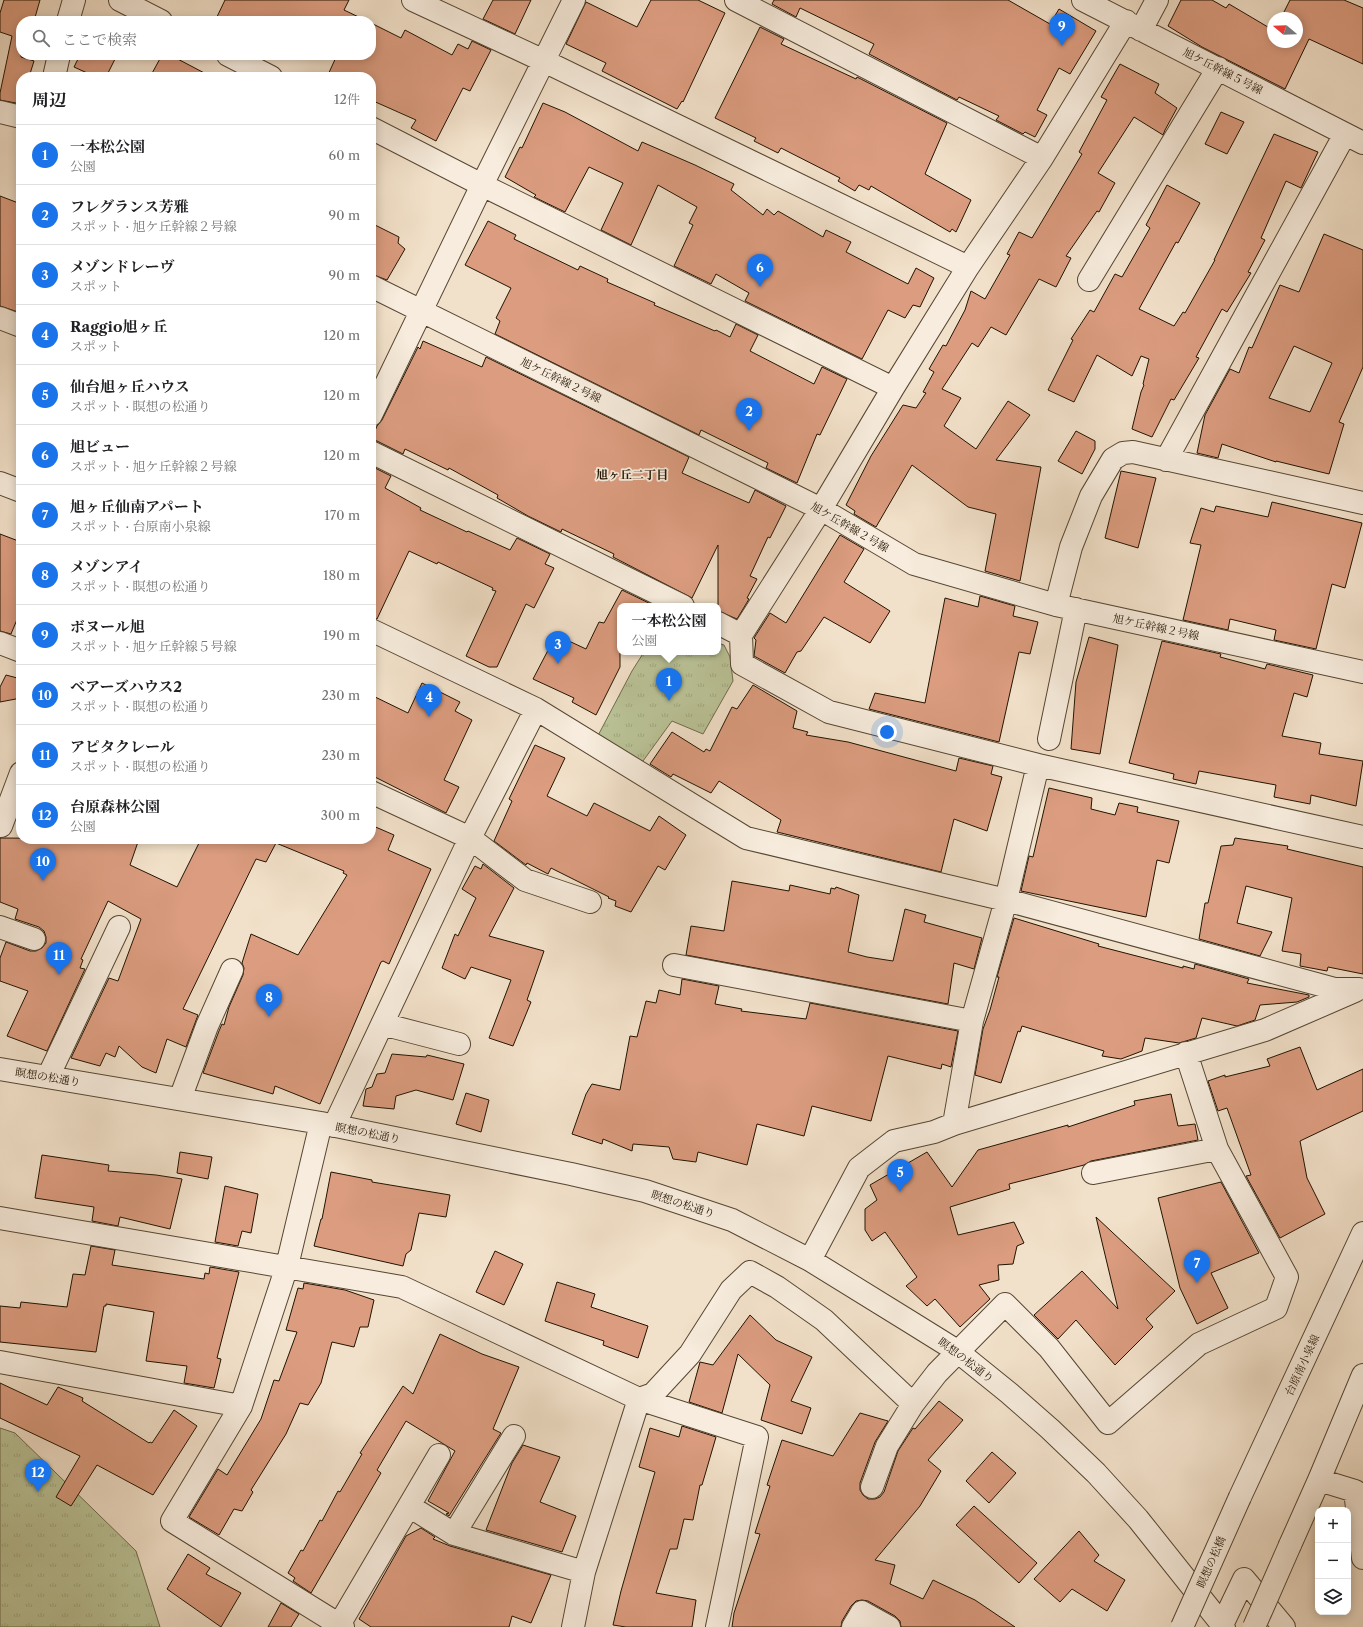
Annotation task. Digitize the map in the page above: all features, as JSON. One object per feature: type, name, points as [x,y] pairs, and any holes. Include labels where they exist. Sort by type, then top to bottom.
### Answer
[{"type":"street","points":[[69,16],[74,0]]},
{"type":"street","points":[[120,0],[151,16]]},
{"type":"street","points":[[413,0],[544,61],[968,267]]},
{"type":"street","points":[[376,404],[420,311],[574,0]]},
{"type":"street","points":[[736,0],[1042,158]]},
{"type":"street","name":"旭ケ丘幹線５号線","points":[[1083,0],[1354,138]]},
{"type":"street","points":[[1157,0],[1134,26],[968,267],[893,388],[821,509],[741,635],[742,664],[830,712],[1038,765],[1363,837]]},
{"type":"street","points":[[55,72],[58,60]]},
{"type":"street","points":[[238,60],[261,72]]},
{"type":"street","points":[[1089,280],[1218,68]]},
{"type":"street","points":[[0,112],[16,116]]},
{"type":"street","points":[[376,131],[482,185],[893,388]]},
{"type":"street","points":[[1166,460],[1354,138]]},
{"type":"street","name":"旭ケ丘幹線２号線","points":[[376,289],[821,509],[914,564],[1066,607],[1363,672]]},
{"type":"street","points":[[0,318],[16,324]]},
{"type":"street","points":[[1049,739],[1066,607],[1071,547],[1091,496],[1113,459],[1123,453],[1134,452],[1166,460],[1361,498]]},
{"type":"street","points":[[376,454],[677,603]]},
{"type":"street","points":[[0,483],[16,489]]},
{"type":"street","points":[[721,625],[741,635]]},
{"type":"street","points":[[376,632],[536,709],[746,838],[1006,900],[1335,989],[1361,988]]},
{"type":"street","points":[[0,643],[16,649]]},
{"type":"street","points":[[439,1455],[341,1626],[172,1521],[241,1406],[288,1266],[328,1125],[382,1024],[470,838],[536,709]]},
{"type":"street","points":[[954,1124],[972,1021],[1006,900],[1038,765]]},
{"type":"street","points":[[1,826],[16,786]]},
{"type":"street","points":[[376,794],[470,838],[525,880],[590,902]]},
{"type":"street","points":[[0,927],[34,939]]},
{"type":"street","points":[[48,1077],[119,927]]},
{"type":"street","points":[[674,965],[972,1021]]},
{"type":"street","points":[[180,1098],[207,1026],[232,970]]},
{"type":"street","points":[[810,1260],[859,1168],[894,1141],[934,1132],[954,1124],[1265,1030],[1361,988]]},
{"type":"street","points":[[382,1024],[459,1044]]},
{"type":"street","points":[[872,1487],[887,1446],[914,1404],[937,1373],[957,1351],[1005,1304],[1049,1348],[1108,1423],[1199,1344],[1276,1308],[1287,1277],[1218,1149],[1186,1053]]},
{"type":"street","name":"瞑想の松通り","points":[[0,1069],[180,1098],[328,1125],[563,1172],[646,1191],[732,1220],[810,1260],[957,1351],[1009,1393],[1096,1472],[1138,1520],[1222,1626]]},
{"type":"street","points":[[1093,1173],[1218,1149]]},
{"type":"street","points":[[0,1218],[288,1266],[402,1287],[639,1399],[757,1437],[717,1627]]},
{"type":"street","name":"台原南小泉線","points":[[1240,1497],[1363,1233]]},
{"type":"street","points":[[639,1399],[652,1394],[690,1354],[732,1290],[750,1272],[777,1287],[824,1320],[914,1404]]},
{"type":"street","points":[[0,1362],[241,1406]]},
{"type":"street","points":[[1254,1627],[1319,1480],[1363,1375]]},
{"type":"street","points":[[573,1627],[584,1572],[639,1399]]},
{"type":"street","points":[[454,1534],[514,1436]]},
{"type":"street","points":[[1319,1480],[1359,1487],[1363,1558]]},
{"type":"street","name":"瞑想の松橋","points":[[1182,1627],[1240,1497]]},
{"type":"street","points":[[409,1506],[454,1534],[584,1572]]},
{"type":"street","points":[[1222,1626],[1244,1580],[1284,1627]]},
{"type":"street","points":[[853,1627],[862,1612],[889,1627]]},
{"type":"green space","points":[[721,644],[724,645],[730,657],[733,681],[703,734],[672,721],[635,772],[593,745],[632,671],[642,655],[721,655]]},
{"type":"green space","points":[[0,1428],[15,1433],[136,1551],[160,1627],[0,1627]]},
{"type":"building","points":[[4,0],[40,0],[35,16],[16,16],[16,60],[34,61],[31,72],[16,72],[16,103],[0,100],[0,93],[12,36],[0,32],[0,13]]},
{"type":"building","points":[[225,0],[349,0],[344,10],[357,16],[217,16]]},
{"type":"building","points":[[493,0],[531,0],[515,34],[483,19]]},
{"type":"building","points":[[651,0],[698,0],[725,13],[683,102],[682,101],[677,109],[602,71],[606,63],[566,44],[586,2],[637,27]]},
{"type":"building","points":[[774,0],[1008,0],[1050,24],[1059,9],[1096,31],[1070,74],[1059,68],[1037,110],[1047,115],[1035,137],[1025,132],[1023,134],[996,120],[999,116],[959,97],[957,100],[869,54],[874,44],[800,8],[796,17],[772,4]]},
{"type":"building","points":[[1181,0],[1212,0],[1226,8],[1229,4],[1267,26],[1267,48],[1303,48],[1303,12],[1284,12],[1290,0],[1344,0],[1363,8],[1363,64],[1309,39],[1285,89],[1202,47],[1168,26]]},
{"type":"building","points":[[376,26],[401,38],[405,30],[452,55],[458,44],[468,49],[472,41],[491,50],[470,91],[463,88],[436,141],[411,128],[416,120],[376,102],[376,72],[329,72],[335,60],[376,60]]},
{"type":"building","points":[[760,27],[784,39],[781,44],[856,79],[857,77],[947,123],[925,174],[971,200],[956,232],[952,229],[950,232],[871,186],[869,190],[859,185],[855,191],[838,181],[840,178],[781,148],[778,153],[754,141],[756,138],[715,118]]},
{"type":"building","points":[[78,60],[114,60],[108,72],[85,72],[74,67]]},
{"type":"building","points":[[159,60],[180,60],[202,72],[153,72]]},
{"type":"building","points":[[1120,64],[1159,84],[1155,93],[1177,108],[1163,135],[1134,117],[1098,173],[1115,183],[1099,212],[1097,211],[1066,256],[1071,258],[1056,287],[1039,279],[1006,335],[991,327],[978,347],[972,343],[942,389],[961,398],[944,426],[976,449],[1008,401],[1030,415],[996,460],[1041,467],[1020,581],[985,571],[996,514],[968,507],[912,465],[876,527],[854,514],[855,511],[846,505],[871,456],[903,405],[916,408],[926,393],[923,392],[934,372],[929,369],[943,345],[946,346],[965,310],[971,291],[985,299],[1010,255],[1007,254],[1019,232],[1032,238],[1082,154],[1079,152],[1107,100],[1101,97]]},
{"type":"building","points":[[543,103],[565,112],[638,151],[642,142],[734,184],[731,190],[763,215],[767,209],[774,215],[778,211],[823,237],[826,230],[851,242],[846,252],[908,284],[916,268],[934,278],[920,307],[913,305],[905,318],[888,310],[862,359],[745,301],[749,293],[716,274],[711,284],[674,266],[693,225],[689,223],[697,207],[658,185],[631,245],[601,230],[623,183],[589,167],[565,212],[534,197],[536,195],[505,177],[520,147],[522,148]]},
{"type":"building","points":[[1221,112],[1244,122],[1227,154],[1205,144]]},
{"type":"building","points":[[1274,134],[1318,152],[1301,188],[1286,181],[1261,238],[1265,240],[1248,272],[1251,273],[1227,312],[1222,309],[1196,357],[1199,358],[1174,400],[1171,399],[1152,437],[1132,429],[1144,385],[1149,359],[1141,356],[1132,376],[1097,355],[1074,402],[1048,390],[1073,340],[1071,339],[1090,310],[1094,312],[1115,274],[1122,277],[1150,228],[1146,225],[1167,185],[1200,203],[1178,243],[1176,242],[1139,309],[1174,326],[1183,312],[1185,313],[1215,260]]},
{"type":"building","points":[[0,196],[16,202],[16,311],[0,306]]},
{"type":"building","points":[[488,221],[516,235],[514,239],[578,270],[580,266],[608,279],[607,282],[655,303],[654,305],[715,331],[716,330],[730,337],[736,324],[758,335],[750,351],[814,384],[822,367],[847,379],[820,435],[817,434],[797,483],[766,468],[768,463],[701,430],[699,435],[495,334],[500,321],[496,318],[511,288],[465,265]]},
{"type":"building","points":[[376,226],[399,237],[398,243],[405,249],[387,280],[376,276]]},
{"type":"building","points":[[1324,234],[1363,250],[1363,367],[1339,422],[1344,424],[1329,474],[1276,462],[1222,444],[1218,458],[1197,453],[1205,415],[1230,369],[1239,373],[1249,347],[1252,348],[1280,285],[1299,292]],"holes":[[[1294,346],[1332,363],[1310,412],[1269,398]]]},
{"type":"building","points":[[423,341],[482,367],[486,357],[689,457],[682,473],[749,503],[755,490],[786,506],[770,538],[768,537],[750,576],[757,579],[747,598],[749,599],[737,619],[721,612],[721,603],[718,603],[718,545],[692,598],[613,557],[614,554],[562,529],[561,532],[528,516],[497,498],[498,495],[449,468],[448,470],[405,449],[403,454],[376,441],[377,426],[382,420],[418,347],[420,349]]},
{"type":"building","points":[[1076,431],[1095,441],[1095,449],[1082,474],[1058,461]]},
{"type":"building","points":[[376,468],[391,476],[385,488],[421,508],[420,510],[510,550],[517,538],[550,554],[545,564],[554,568],[534,608],[526,604],[497,667],[489,667],[466,656],[496,591],[492,590],[493,588],[438,562],[437,564],[409,551],[377,619]]},
{"type":"building","points":[[1121,471],[1156,478],[1138,548],[1105,538]]},
{"type":"building","points":[[1272,502],[1362,523],[1345,588],[1332,584],[1316,649],[1274,640],[1276,630],[1230,619],[1228,630],[1183,620],[1201,545],[1190,543],[1201,508],[1214,512],[1216,506],[1268,517]]},
{"type":"building","points":[[0,534],[16,540],[16,622],[11,634],[0,631]]},
{"type":"building","points":[[840,535],[864,549],[844,582],[890,611],[870,643],[824,617],[801,651],[797,652],[785,673],[754,656],[756,640],[754,638],[770,613],[786,623]]},
{"type":"building","points":[[622,590],[649,603],[617,603],[617,655],[620,655],[620,667],[596,715],[572,702],[574,698],[533,679],[556,635],[586,649],[599,622],[604,623]]},
{"type":"building","points":[[980,596],[1015,606],[1013,616],[1038,622],[1030,654],[1019,652],[999,742],[869,709],[875,693],[925,703],[945,598],[978,607]]},
{"type":"building","points":[[1089,637],[1118,645],[1100,754],[1071,749],[1076,682]]},
{"type":"building","points":[[1162,641],[1221,654],[1220,657],[1265,669],[1267,664],[1313,675],[1307,697],[1294,693],[1282,736],[1321,743],[1319,754],[1363,761],[1356,806],[1311,795],[1310,804],[1274,797],[1276,785],[1199,771],[1196,784],[1173,779],[1174,774],[1129,763]]},
{"type":"building","points":[[6,675],[16,678],[16,699],[0,702],[0,687]]},
{"type":"building","points":[[422,683],[460,702],[455,711],[472,720],[444,780],[459,787],[446,813],[376,778],[376,697],[408,713]]},
{"type":"building","points":[[753,685],[797,711],[793,728],[808,732],[806,735],[848,742],[956,771],[959,758],[993,766],[991,774],[1002,777],[987,831],[954,819],[941,872],[777,832],[781,820],[719,781],[711,793],[673,774],[671,777],[650,764],[672,732],[704,752],[706,749],[710,751],[732,707],[737,709]]},
{"type":"building","points":[[535,745],[565,758],[547,796],[587,816],[594,803],[650,831],[659,816],[686,835],[665,870],[658,866],[631,912],[615,906],[616,901],[608,898],[609,897],[551,868],[548,874],[527,863],[526,865],[494,841],[512,801],[509,799]]},
{"type":"building","points":[[1049,788],[1092,798],[1091,809],[1115,815],[1119,803],[1138,807],[1137,812],[1179,821],[1169,863],[1157,860],[1146,917],[1021,891],[1029,856],[1033,857]]},
{"type":"building","points":[[376,827],[394,835],[388,850],[431,869],[389,964],[383,961],[381,962],[320,1104],[275,1086],[273,1094],[203,1073],[222,1024],[224,1025],[229,1007],[243,975],[244,968],[242,963],[251,934],[298,955],[347,875],[343,873],[344,871],[278,844],[376,844]]},
{"type":"building","points":[[0,838],[16,838],[16,844],[137,844],[130,865],[177,887],[198,844],[275,844],[266,862],[256,859],[183,1009],[198,1015],[186,1047],[167,1039],[156,1073],[142,1067],[119,1046],[115,1057],[106,1053],[100,1066],[71,1058],[109,978],[118,981],[141,919],[108,901],[81,959],[83,960],[80,968],[85,969],[47,1051],[7,1036],[28,991],[0,981],[0,958],[6,942],[30,951],[36,951],[42,948],[46,943],[46,937],[44,931],[39,927],[15,919],[18,909],[0,902]]},
{"type":"building","points":[[1235,838],[1288,846],[1287,849],[1363,867],[1363,974],[1328,967],[1327,971],[1300,966],[1301,954],[1282,951],[1292,898],[1246,886],[1237,923],[1272,932],[1260,956],[1199,939],[1205,903],[1208,903],[1221,846],[1233,845]]},
{"type":"building","points":[[483,864],[514,888],[489,936],[544,951],[527,1000],[531,1002],[513,1046],[489,1038],[511,980],[471,967],[465,979],[442,968],[455,934],[458,936],[476,898],[462,889],[475,866],[481,869]]},
{"type":"building","points":[[732,881],[789,891],[790,885],[830,894],[831,888],[835,889],[836,887],[859,895],[848,952],[867,957],[893,961],[905,909],[926,915],[924,922],[982,938],[974,969],[954,963],[948,1004],[686,955],[691,926],[724,931]]},
{"type":"building","points":[[1014,918],[1099,944],[1098,946],[1183,968],[1183,966],[1194,969],[1195,964],[1249,979],[1247,983],[1309,995],[1309,997],[1297,1002],[1260,1005],[1255,1020],[1237,1026],[1202,1018],[1196,1038],[1179,1043],[1145,1038],[1142,1051],[1121,1059],[1102,1056],[1104,1051],[1022,1026],[1020,1032],[1018,1031],[1001,1083],[975,1075],[983,1029],[990,1010],[999,977],[997,977]]},
{"type":"building","points":[[682,979],[719,986],[715,1004],[742,1009],[741,1011],[806,1019],[810,1003],[958,1031],[951,1067],[942,1064],[941,1069],[888,1056],[871,1121],[812,1106],[804,1136],[757,1124],[747,1165],[698,1152],[696,1162],[673,1159],[669,1147],[633,1144],[632,1151],[603,1139],[602,1144],[572,1134],[586,1094],[592,1084],[620,1090],[630,1036],[637,1037],[646,1001],[656,1003],[659,990],[680,995]]},
{"type":"building","points":[[1300,1047],[1317,1090],[1363,1069],[1363,1111],[1300,1141],[1307,1178],[1325,1214],[1280,1238],[1246,1176],[1251,1175],[1227,1108],[1218,1111],[1208,1081],[1225,1075],[1225,1077],[1270,1066],[1267,1059]]},
{"type":"building","points":[[392,1054],[426,1057],[427,1055],[464,1064],[453,1100],[416,1090],[396,1096],[394,1109],[363,1106],[366,1089],[372,1087],[377,1074],[385,1073]]},
{"type":"building","points":[[466,1093],[489,1100],[481,1132],[456,1124]]},
{"type":"building","points":[[1171,1094],[1178,1126],[1195,1124],[1198,1140],[1091,1161],[1084,1165],[1009,1184],[1010,1189],[950,1207],[958,1235],[1014,1222],[1024,1243],[1017,1246],[1013,1264],[998,1265],[999,1280],[979,1285],[990,1299],[960,1327],[935,1299],[927,1306],[906,1286],[917,1277],[885,1232],[872,1241],[865,1230],[865,1209],[877,1200],[870,1185],[927,1152],[952,1187],[978,1150],[1068,1125],[1068,1127],[1135,1105],[1134,1101]]},
{"type":"building","points":[[180,1152],[212,1157],[208,1179],[177,1173]]},
{"type":"building","points":[[42,1155],[109,1165],[108,1171],[182,1179],[170,1229],[120,1217],[118,1226],[92,1221],[94,1207],[35,1198]]},
{"type":"building","points":[[331,1172],[372,1180],[372,1182],[450,1195],[446,1217],[419,1213],[411,1250],[406,1254],[403,1266],[314,1246],[322,1219]]},
{"type":"building","points":[[1221,1182],[1259,1253],[1211,1273],[1228,1308],[1197,1324],[1180,1288],[1158,1198]]},
{"type":"building","points":[[225,1186],[258,1194],[251,1233],[242,1231],[238,1246],[215,1242]]},
{"type":"building","points":[[1096,1217],[1175,1291],[1146,1319],[1153,1327],[1115,1365],[1076,1320],[1058,1339],[1034,1315],[1082,1271],[1118,1309]]},
{"type":"building","points":[[91,1246],[115,1250],[112,1265],[204,1279],[205,1273],[209,1274],[210,1267],[239,1272],[217,1358],[221,1359],[214,1388],[184,1383],[187,1366],[146,1361],[154,1312],[106,1304],[106,1306],[104,1306],[96,1352],[0,1342],[0,1306],[20,1308],[21,1302],[67,1307],[73,1274],[85,1275]]},
{"type":"building","points":[[495,1251],[523,1264],[504,1305],[476,1292]]},
{"type":"building","points":[[557,1282],[595,1294],[591,1307],[648,1326],[638,1358],[603,1345],[604,1341],[545,1321]]},
{"type":"building","points":[[304,1283],[345,1290],[374,1300],[368,1327],[360,1327],[354,1347],[332,1342],[321,1383],[308,1405],[300,1403],[286,1434],[251,1490],[253,1492],[242,1511],[234,1509],[219,1535],[189,1517],[218,1469],[227,1475],[261,1419],[274,1380],[279,1381],[297,1332],[286,1330],[298,1288],[303,1289]]},
{"type":"building","points":[[750,1315],[776,1340],[812,1357],[791,1401],[811,1408],[802,1434],[761,1420],[770,1385],[738,1354],[722,1413],[689,1402],[700,1362],[713,1365]]},
{"type":"building","points":[[440,1334],[482,1354],[519,1367],[493,1429],[501,1433],[449,1516],[446,1514],[449,1513],[428,1501],[455,1451],[406,1421],[377,1470],[381,1473],[311,1593],[293,1581],[295,1578],[288,1573],[301,1550],[303,1551],[320,1520],[322,1521],[338,1491],[340,1492],[362,1454],[360,1453],[403,1386],[413,1394]]},
{"type":"building","points":[[0,1383],[47,1405],[58,1387],[83,1398],[82,1401],[149,1443],[152,1443],[174,1410],[197,1426],[153,1495],[97,1465],[71,1506],[56,1497],[80,1456],[0,1418]]},
{"type":"building","points":[[939,1401],[963,1420],[928,1460],[941,1471],[920,1506],[875,1560],[895,1565],[890,1584],[923,1599],[933,1580],[975,1600],[1015,1627],[901,1627],[900,1621],[895,1616],[868,1601],[862,1600],[856,1601],[851,1606],[842,1621],[841,1627],[732,1627],[734,1613],[760,1534],[755,1533],[770,1486],[767,1485],[782,1440],[833,1456],[860,1413],[888,1421],[875,1442],[860,1483],[860,1490],[863,1495],[868,1499],[875,1499],[880,1497],[884,1492],[898,1451],[913,1428],[915,1429]]},
{"type":"building","points":[[682,1426],[716,1437],[702,1485],[700,1485],[693,1520],[684,1519],[677,1549],[670,1549],[656,1593],[696,1600],[692,1627],[626,1627],[613,1625],[621,1591],[655,1472],[639,1467],[650,1428],[679,1437]]},
{"type":"building","points":[[523,1445],[560,1457],[540,1502],[576,1516],[562,1552],[486,1530],[512,1463]]},
{"type":"building","points":[[992,1452],[1016,1473],[989,1503],[966,1481]]},
{"type":"building","points":[[974,1506],[1037,1563],[1019,1583],[956,1525]]},
{"type":"building","points":[[421,1528],[435,1537],[433,1539],[450,1546],[551,1575],[531,1623],[512,1616],[509,1627],[371,1627],[359,1619],[406,1536]]},
{"type":"building","points":[[1079,1531],[1099,1555],[1094,1561],[1125,1580],[1107,1611],[1072,1589],[1060,1602],[1034,1579]]},
{"type":"building","points":[[188,1554],[210,1568],[206,1574],[241,1593],[221,1627],[167,1589]]},
{"type":"building","points":[[281,1603],[299,1614],[291,1627],[268,1627]]},
{"type":"place","name":"ボヌール旭","points":[[1062,46]]},
{"type":"place","name":"旭ビュー","points":[[760,287]]},
{"type":"place","name":"フレグランス芳雅","points":[[749,431]]},
{"type":"place","name":"メゾンドレーヴ","points":[[558,664]]},
{"type":"place","name":"一本松公園","points":[[669,701]]},
{"type":"place","name":"Raggio旭ヶ丘","points":[[429,717]]},
{"type":"place","name":"ベアーズハウス2","points":[[43,881]]},
{"type":"place","name":"アピタクレール","points":[[59,975]]},
{"type":"place","name":"メゾンアイ","points":[[269,1017]]},
{"type":"place","name":"仙台旭ヶ丘ハウス","points":[[900,1192]]},
{"type":"place","name":"旭ヶ丘仙南アパート","points":[[1197,1283]]},
{"type":"place","name":"台原森林公園","points":[[38,1492]]},
{"type":"district","name":"旭ヶ丘二丁目","points":[[632,475]]}]
